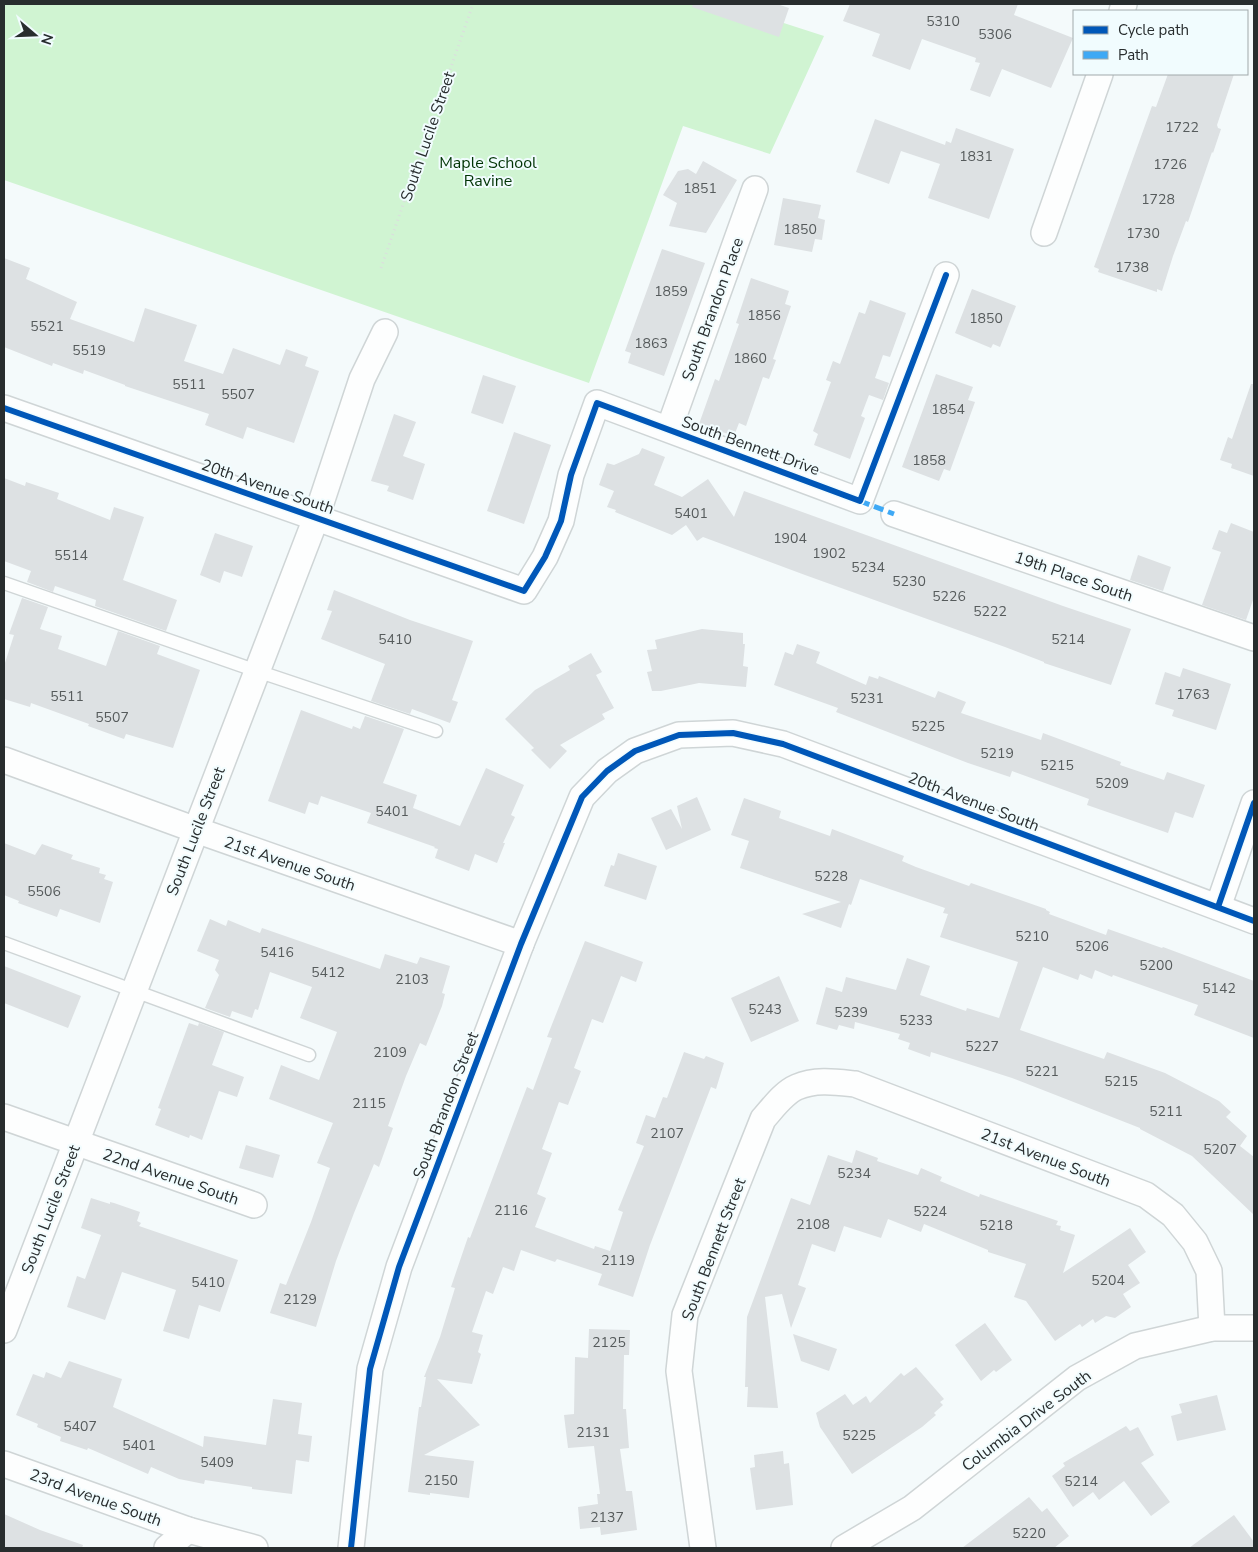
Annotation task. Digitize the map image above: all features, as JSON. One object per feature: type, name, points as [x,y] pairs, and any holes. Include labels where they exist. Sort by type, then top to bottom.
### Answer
[{"type":"street","points":[[1044,233],[1100,75]]},
{"type":"street","name":"South Brandon Place","points":[[669,429],[755,189]]},
{"type":"street","name":"South Bennett Drive","points":[[524,591],[545,557],[561,521],[571,475],[597,402],[860,500],[946,275]]},
{"type":"street","name":"South Lucile Street","points":[[4,1330],[316,518],[362,378],[385,332]]},
{"type":"street","name":"20th Avenue South","points":[[4,408],[524,591]]},
{"type":"street","name":"19th Place South","points":[[894,514],[1254,638]]},
{"type":"street","name":"20th Avenue South","points":[[679,735],[733,733],[783,744],[1254,921]]},
{"type":"street","name":"South Brandon Street","points":[[350,1548],[370,1369],[399,1267],[521,944],[582,797],[608,771],[635,752],[679,735]]},
{"type":"street","name":"21st Avenue South","points":[[4,760],[196,830],[521,944]]},
{"type":"street","points":[[1218,907],[1254,804]]},
{"type":"street","name":"21st Avenue South","points":[[797,1087],[826,1081],[855,1084],[1146,1195],[1173,1216],[1195,1242],[1209,1271],[1212,1328]]},
{"type":"street","name":"South Bennett Street","points":[[703,1548],[680,1371],[685,1315],[763,1119],[779,1100],[797,1087]]},
{"type":"street","name":"22nd Avenue South","points":[[4,1117],[254,1205]]},
{"type":"street","name":"Columbia Drive South","points":[[844,1548],[912,1508],[1077,1378],[1135,1346],[1212,1328],[1254,1328]]},
{"type":"street","name":"23rd Avenue South","points":[[4,1464],[188,1530]]},
{"type":"street","points":[[167,1548],[188,1530],[255,1548]]},
{"type":"lane","points":[[4,583],[436,731]]},
{"type":"lane","points":[[4,942],[134,992],[309,1055]]},
{"type":"green space","name":"Maple School Ravine","points":[[4,4],[725,4],[824,36],[770,154],[683,126],[589,383],[4,180]]},
{"type":"building","points":[[693,4],[777,4],[789,8],[779,37],[692,7]]},
{"type":"building","points":[[850,4],[1018,4],[1014,15],[1073,38],[1051,88],[1002,69],[990,97],[970,90],[980,63],[975,62],[976,58],[922,39],[910,70],[872,56],[880,34],[843,21]]},
{"type":"building","points":[[1168,75],[1234,75],[1217,125],[1221,129],[1213,153],[1188,222],[1186,221],[1173,256],[1162,291],[1157,289],[1157,292],[1098,272],[1099,269],[1094,267],[1152,106],[1156,107]]},
{"type":"building","points":[[875,119],[945,145],[946,141],[951,143],[956,128],[1014,149],[989,219],[928,198],[940,164],[901,151],[889,184],[856,172]]},
{"type":"building","points":[[703,161],[737,180],[706,233],[669,226],[677,203],[663,195],[678,171],[688,169],[696,174]]},
{"type":"building","points":[[783,198],[821,205],[818,218],[825,220],[822,240],[815,239],[812,252],[774,245]]},
{"type":"building","points":[[662,249],[705,263],[664,376],[628,363],[631,353],[625,351]]},
{"type":"building","points":[[4,258],[30,268],[26,279],[77,302],[70,319],[134,342],[145,308],[197,325],[184,361],[223,374],[233,348],[280,365],[286,349],[308,357],[305,366],[319,371],[294,443],[247,427],[243,439],[205,425],[209,414],[84,370],[83,374],[53,363],[52,366],[4,347]]},
{"type":"building","points":[[751,278],[789,291],[785,304],[791,306],[773,359],[776,360],[769,379],[763,377],[746,426],[739,423],[734,436],[699,424],[715,379],[719,381],[739,324],[736,323]]},
{"type":"building","points":[[972,289],[1016,306],[1000,347],[993,344],[991,348],[955,333]]},
{"type":"building","points":[[870,300],[906,313],[890,357],[883,355],[875,378],[889,383],[883,400],[869,395],[861,416],[865,418],[850,459],[814,445],[818,434],[813,431],[831,382],[826,380],[833,361],[840,364],[859,312],[865,314]]},
{"type":"building","points":[[936,374],[973,387],[968,400],[975,402],[950,471],[944,469],[939,481],[902,467]]},
{"type":"building","points":[[483,375],[516,386],[503,424],[471,413]]},
{"type":"building","points":[[1251,384],[1254,384],[1254,476],[1231,468],[1232,464],[1220,460],[1228,437],[1232,439]]},
{"type":"building","points":[[394,414],[416,422],[403,456],[425,464],[413,500],[387,491],[389,486],[371,481]]},
{"type":"building","points":[[514,432],[551,445],[524,524],[487,511]]},
{"type":"building","points":[[642,448],[665,457],[654,485],[682,497],[708,479],[734,517],[744,491],[1131,629],[1111,685],[1044,663],[703,537],[697,541],[686,525],[672,535],[615,512],[616,510],[607,507],[614,491],[599,485],[607,463],[614,465],[639,454]]},
{"type":"building","points":[[4,478],[25,486],[26,482],[59,493],[57,499],[110,520],[114,507],[144,517],[123,580],[177,600],[166,631],[95,606],[96,600],[55,586],[53,592],[27,582],[31,571],[4,561]]},
{"type":"building","points":[[1231,523],[1254,532],[1254,597],[1246,620],[1202,605],[1221,552],[1212,549],[1219,530],[1227,533]]},
{"type":"building","points":[[215,533],[253,546],[242,577],[224,571],[220,583],[200,575]]},
{"type":"building","points":[[1138,555],[1171,567],[1163,591],[1130,580]]},
{"type":"building","points":[[334,590],[410,620],[473,641],[452,700],[458,702],[450,723],[412,709],[410,714],[371,701],[385,664],[321,639],[332,611],[327,610]]},
{"type":"building","points":[[22,598],[48,607],[40,629],[62,636],[58,649],[106,666],[118,631],[160,646],[157,654],[200,670],[173,748],[126,734],[124,739],[31,703],[30,707],[4,699],[4,666],[14,635],[9,634]]},
{"type":"building","points":[[702,629],[743,633],[743,644],[745,644],[743,666],[748,667],[746,687],[699,683],[661,691],[652,691],[647,672],[652,671],[647,650],[657,649],[655,640]]},
{"type":"building","points":[[797,644],[820,652],[816,663],[866,685],[869,676],[878,679],[879,676],[935,698],[938,691],[966,702],[961,713],[1041,740],[1043,733],[1121,762],[1120,765],[1164,780],[1167,772],[1205,785],[1193,818],[1175,812],[1168,833],[1087,805],[1089,799],[1012,771],[1010,777],[968,763],[836,712],[838,708],[774,685],[785,652],[793,655]]},
{"type":"building","points":[[591,653],[602,672],[596,675],[614,708],[602,714],[605,719],[560,745],[567,751],[550,769],[531,750],[534,748],[505,719],[535,690],[570,670],[568,666]]},
{"type":"building","points":[[1183,668],[1231,684],[1216,730],[1172,716],[1174,710],[1155,704],[1165,672],[1180,677]]},
{"type":"building","points":[[301,710],[352,729],[353,726],[360,729],[365,716],[404,729],[383,783],[417,795],[413,808],[460,826],[486,768],[524,785],[511,815],[515,817],[503,843],[505,843],[497,863],[475,854],[469,871],[435,858],[438,849],[435,847],[367,823],[371,813],[321,796],[318,805],[309,802],[305,814],[268,801]]},
{"type":"building","points":[[697,797],[711,830],[666,850],[651,818],[671,809],[682,829],[677,806]]},
{"type":"building","points":[[744,798],[781,811],[779,818],[830,836],[832,829],[904,856],[902,861],[916,867],[969,886],[971,883],[1046,909],[1050,912],[1049,914],[1106,935],[1108,929],[1254,981],[1254,1038],[1194,1015],[1198,1005],[1113,975],[1112,977],[1095,970],[1092,979],[1080,974],[1078,980],[1043,967],[1020,1030],[1104,1059],[1107,1052],[1165,1073],[1219,1101],[1231,1112],[1226,1117],[1247,1136],[1240,1146],[1254,1157],[1254,1215],[1192,1156],[1140,1128],[1012,1078],[931,1052],[930,1057],[908,1049],[910,1043],[898,1039],[900,1034],[855,1022],[854,1029],[839,1025],[837,1030],[816,1024],[826,987],[842,992],[846,977],[896,990],[907,958],[930,966],[920,995],[966,1011],[967,1008],[999,1018],[1018,962],[940,937],[948,914],[943,913],[945,908],[860,879],[841,928],[802,914],[841,902],[740,868],[749,841],[731,835]]},
{"type":"building","points":[[4,843],[35,855],[42,844],[73,855],[71,859],[100,868],[99,873],[106,875],[104,879],[113,882],[100,923],[60,909],[57,917],[18,903],[19,901],[4,895]]},
{"type":"building","points":[[618,853],[657,866],[646,900],[604,886],[611,865],[614,866]]},
{"type":"building","points":[[210,919],[226,926],[228,920],[260,933],[262,928],[380,969],[385,954],[417,964],[420,957],[450,966],[442,993],[445,994],[442,1006],[426,1046],[420,1043],[406,1076],[388,1126],[393,1128],[379,1167],[374,1164],[354,1213],[336,1261],[316,1327],[270,1313],[280,1283],[286,1285],[330,1168],[317,1163],[333,1123],[269,1099],[281,1065],[319,1080],[337,1032],[300,1018],[312,987],[270,972],[258,1010],[255,1009],[252,1018],[232,1011],[230,1017],[205,1008],[219,975],[215,970],[219,960],[197,951]]},
{"type":"building","points":[[585,941],[643,962],[636,982],[621,976],[603,1023],[592,1019],[574,1068],[581,1071],[568,1105],[559,1102],[542,1149],[552,1153],[537,1194],[546,1198],[535,1227],[594,1249],[595,1246],[610,1251],[623,1212],[618,1210],[644,1146],[636,1143],[646,1115],[655,1118],[663,1097],[667,1098],[684,1052],[704,1059],[706,1056],[724,1063],[716,1089],[711,1087],[650,1245],[633,1297],[598,1285],[602,1274],[557,1259],[555,1262],[521,1250],[514,1271],[503,1267],[493,1294],[486,1291],[472,1332],[483,1335],[478,1352],[481,1354],[472,1384],[437,1379],[480,1425],[424,1455],[474,1461],[469,1498],[408,1492],[419,1407],[421,1407],[426,1377],[424,1377],[440,1337],[455,1288],[451,1287],[468,1237],[470,1238],[527,1087],[533,1090],[552,1038],[547,1037]]},
{"type":"building","points":[[4,966],[81,996],[68,1028],[4,1003]]},
{"type":"building","points":[[779,976],[799,1021],[751,1042],[731,998]]},
{"type":"building","points":[[189,1023],[198,1026],[199,1023],[224,1032],[212,1065],[244,1077],[237,1097],[219,1091],[202,1140],[190,1135],[189,1138],[155,1125],[161,1109],[158,1108]]},
{"type":"building","points":[[246,1145],[280,1155],[273,1178],[239,1168]]},
{"type":"building","points":[[856,1150],[878,1158],[877,1161],[918,1175],[921,1168],[942,1177],[940,1181],[979,1197],[980,1194],[1058,1221],[1056,1225],[1061,1226],[1060,1230],[1075,1235],[1063,1273],[1130,1228],[1146,1252],[1128,1265],[1140,1283],[1123,1294],[1131,1307],[1115,1318],[1106,1316],[1095,1323],[1093,1319],[1082,1327],[1080,1324],[1055,1341],[1026,1301],[1014,1297],[1026,1264],[988,1252],[988,1250],[924,1224],[921,1232],[888,1219],[881,1238],[844,1226],[835,1252],[812,1244],[798,1285],[806,1288],[791,1328],[782,1294],[765,1297],[778,1408],[747,1407],[748,1387],[745,1387],[747,1317],[791,1198],[810,1205],[828,1155],[852,1163]]},
{"type":"building","points":[[91,1198],[110,1204],[110,1202],[114,1203],[140,1212],[137,1221],[141,1223],[139,1226],[238,1260],[220,1312],[199,1305],[189,1339],[163,1331],[176,1290],[122,1272],[105,1320],[67,1307],[77,1276],[85,1279],[101,1235],[81,1228]]},
{"type":"building","points":[[985,1323],[1012,1360],[996,1372],[994,1370],[981,1381],[955,1345]]},
{"type":"building","points":[[589,1329],[630,1330],[629,1355],[624,1355],[623,1409],[626,1409],[629,1448],[620,1449],[626,1491],[632,1491],[637,1530],[601,1535],[600,1527],[580,1529],[578,1507],[598,1504],[597,1494],[600,1494],[594,1446],[568,1448],[564,1415],[574,1414],[575,1357],[588,1358]]},
{"type":"building","points":[[793,1334],[837,1349],[829,1371],[801,1361]]},
{"type":"building","points":[[69,1361],[122,1379],[113,1407],[203,1447],[204,1436],[266,1445],[273,1399],[302,1403],[298,1434],[312,1436],[309,1462],[296,1460],[292,1494],[205,1480],[204,1484],[179,1479],[151,1467],[148,1474],[88,1448],[87,1450],[60,1441],[61,1437],[37,1427],[38,1424],[16,1415],[33,1374],[44,1378],[46,1372],[61,1378]]},
{"type":"building","points":[[916,1367],[944,1399],[940,1402],[943,1405],[934,1413],[936,1415],[922,1427],[852,1474],[820,1427],[816,1413],[845,1394],[853,1405],[866,1396],[870,1403],[901,1373],[904,1376]]},
{"type":"building","points":[[1217,1395],[1226,1430],[1177,1441],[1171,1416],[1182,1413],[1179,1404]]},
{"type":"building","points":[[1126,1426],[1130,1431],[1138,1427],[1154,1455],[1141,1463],[1170,1502],[1151,1516],[1124,1481],[1099,1500],[1093,1492],[1073,1507],[1052,1476],[1065,1466],[1063,1463]]},
{"type":"building","points":[[783,1451],[784,1464],[789,1463],[793,1505],[756,1510],[750,1468],[755,1467],[754,1455]]},
{"type":"building","points":[[1029,1497],[1042,1512],[1047,1508],[1069,1536],[1054,1548],[962,1548]]},
{"type":"building","points":[[4,1514],[40,1530],[83,1545],[82,1548],[4,1548]]},
{"type":"building","points":[[1234,1515],[1254,1542],[1254,1548],[1189,1548]]},
{"type":"marked path","points":[[860,501],[894,514]]},
{"type":"cycle path","points":[[4,408],[524,591],[545,557],[561,521],[571,475],[597,403],[860,501],[946,275]]},
{"type":"cycle path","points":[[351,1548],[370,1369],[399,1267],[521,944],[582,797],[607,771],[635,751],[679,735],[733,733],[783,744],[1254,921]]},
{"type":"cycle path","points":[[1218,907],[1254,803]]}]
